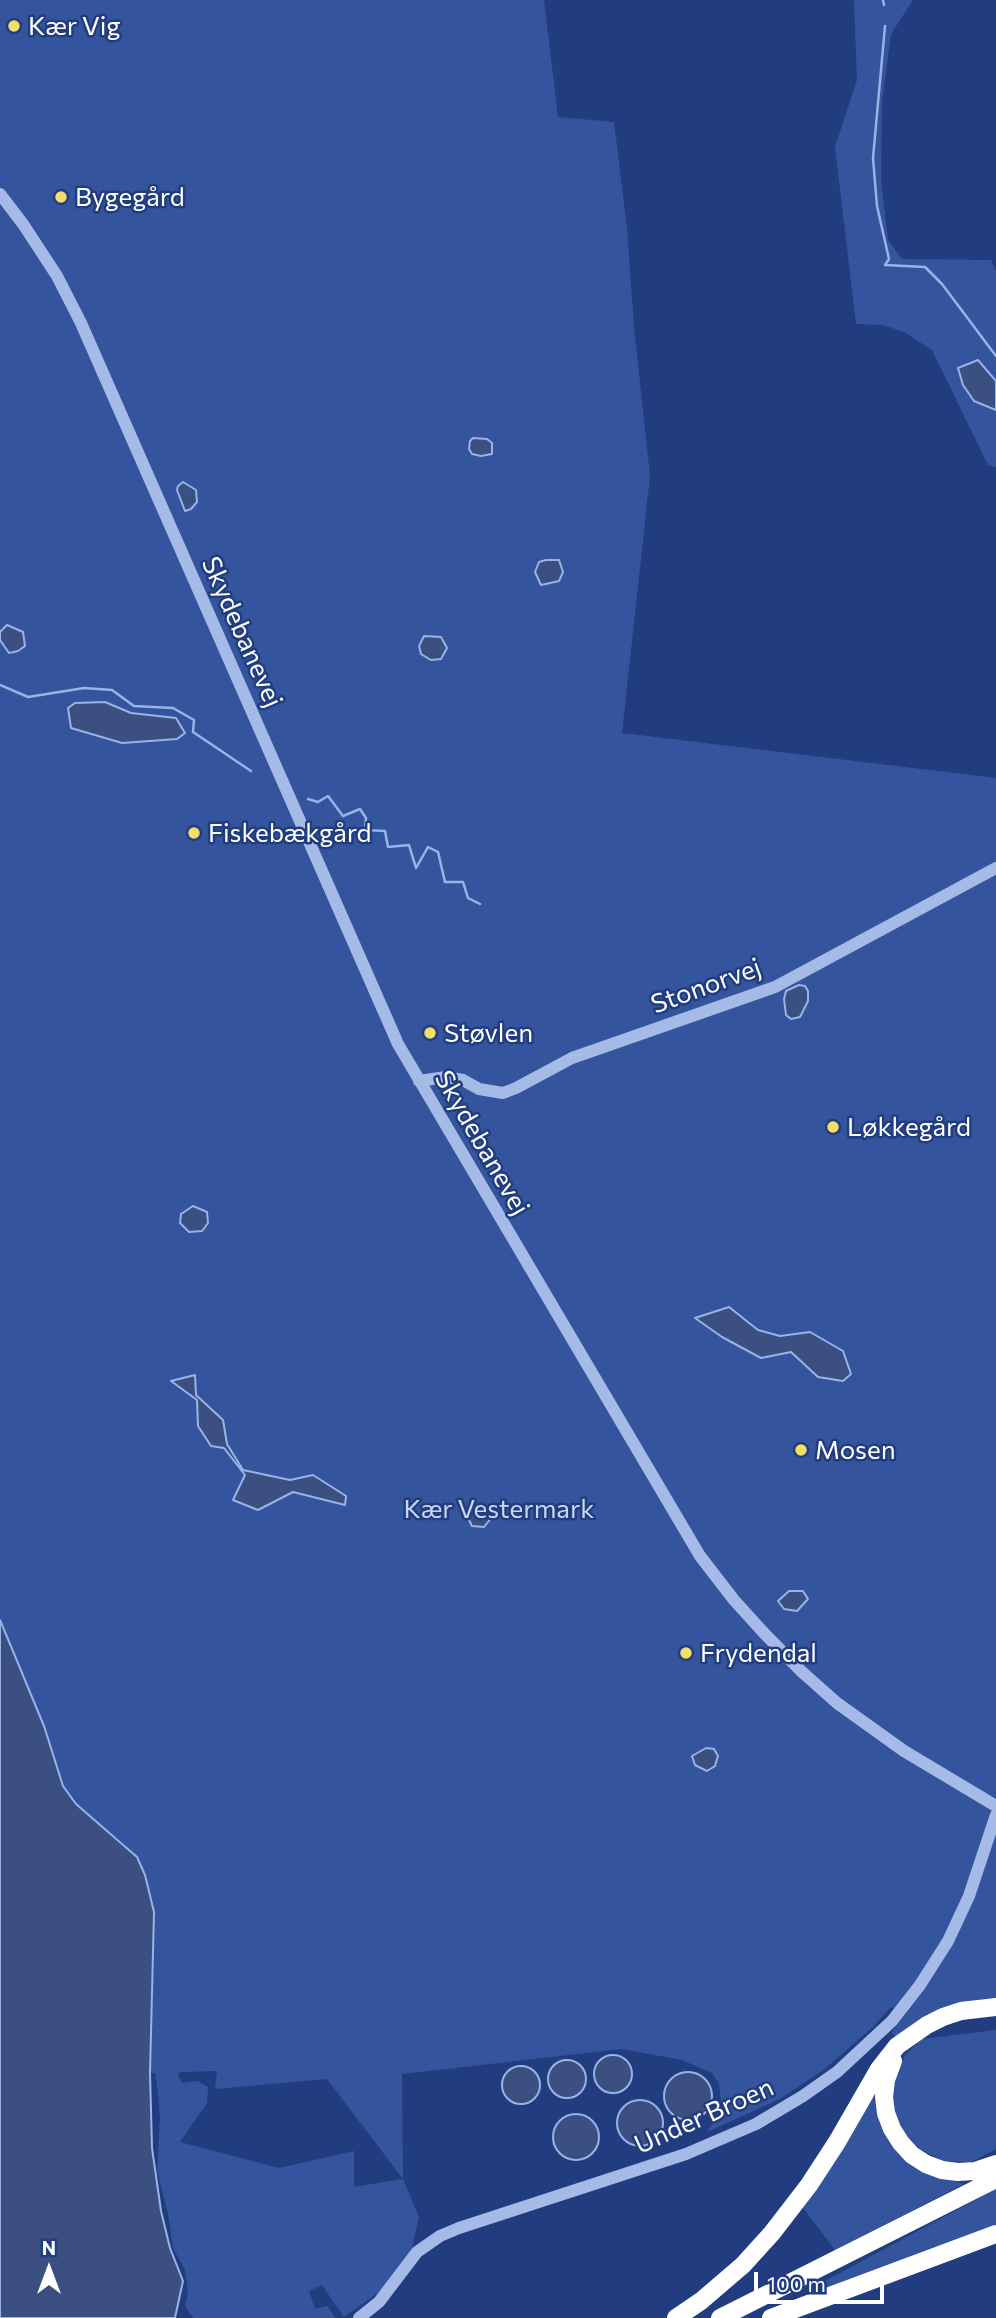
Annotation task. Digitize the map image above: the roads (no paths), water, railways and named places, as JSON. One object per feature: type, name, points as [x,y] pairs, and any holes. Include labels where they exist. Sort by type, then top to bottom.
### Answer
[{"type":"highway","points":[[676,2318],[732,2274],[772,2234],[809,2185],[889,2055],[912,2036],[943,2017],[996,2007]]},
{"type":"highway","points":[[912,2036],[891,2064],[884,2097],[886,2113],[901,2143],[912,2155],[942,2170],[975,2171],[996,2164]]},
{"type":"highway","points":[[720,2318],[996,2179]]},
{"type":"highway","points":[[738,2318],[884,2242],[925,2217]]},
{"type":"highway","points":[[771,2318],[996,2234]]},
{"type":"street","name":"Skydebanevej","points":[[0,194],[57,276],[81,323],[398,1044],[700,1556],[732,1596],[801,1671],[837,1703],[904,1751],[996,1806]]},
{"type":"street","name":"Stonorvej","points":[[419,1081],[446,1077],[463,1080],[479,1089],[503,1093],[572,1058],[775,987],[996,868]]},
{"type":"street","name":"Under Broen","points":[[359,2318],[379,2302],[417,2252],[440,2236],[686,2154],[756,2124],[803,2096],[837,2071],[891,2021],[920,1985],[943,1949],[969,1896],[996,1815]]},
{"type":"waterway","points":[[883,0],[884,5]]},
{"type":"waterway","points":[[885,26],[873,158],[877,206],[889,259],[885,265],[925,267],[942,284],[996,356]]},
{"type":"waterway","points":[[0,685],[28,697],[84,688],[112,690],[134,706],[173,708],[194,720],[193,732],[251,771]]},
{"type":"waterway","points":[[308,799],[318,802],[328,796],[343,816],[360,809],[366,818],[365,830],[385,831],[388,847],[409,845],[416,868],[428,847],[438,852],[445,882],[463,882],[468,898],[480,904]]},
{"type":"place","name":"Kær Vig","points":[[14,26]]},
{"type":"place","name":"Bygegård","points":[[61,197]]},
{"type":"place","name":"Fiskebækgård","points":[[194,833]]},
{"type":"place","name":"Støvlen","points":[[430,1033]]},
{"type":"place","name":"Løkkegård","points":[[833,1127]]},
{"type":"place","name":"Mosen","points":[[801,1450]]},
{"type":"place","name":"Frydendal","points":[[686,1653]]},
{"type":"park label","name":"Kær Vestermark","points":[[499,1509]]}]
